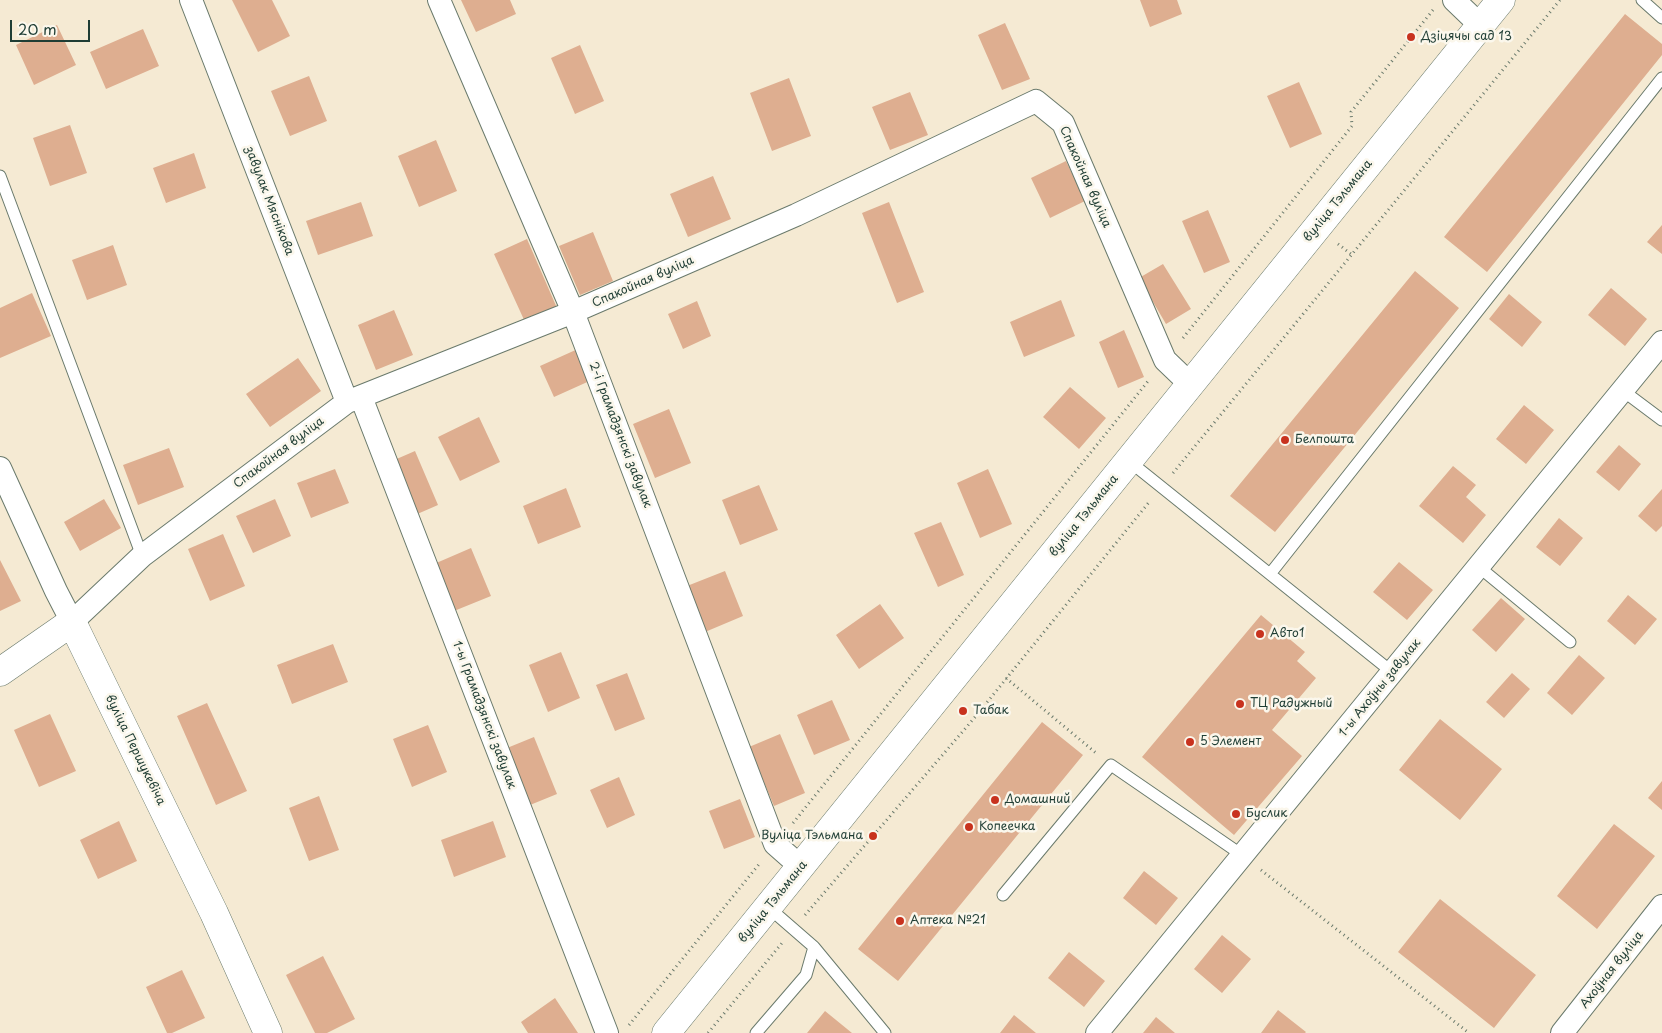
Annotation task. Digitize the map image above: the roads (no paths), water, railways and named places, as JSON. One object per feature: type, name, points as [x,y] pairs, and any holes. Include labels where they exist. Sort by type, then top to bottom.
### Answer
[{"type":"main road","name":"вуліца Тэльмана","points":[[666,1033],[1501,0]]},
{"type":"main road","name":"Спакойная вуліца","points":[[0,672],[72,622]]},
{"type":"main road","name":"вуліца Першукевіча","points":[[72,622],[214,913],[268,1033]]},
{"type":"street","name":"завулак Мяснікова","points":[[191,0],[354,399]]},
{"type":"street","name":"2-і Грамадзянскі завулак","points":[[439,0],[573,312],[776,844],[801,867]]},
{"type":"street","points":[[1445,4],[1480,25]]},
{"type":"street","name":"Спакойная вуліца","points":[[72,622],[142,556],[354,399],[573,312],[796,215],[1036,101],[1064,124],[1165,360],[1190,384]]},
{"type":"street","name":"1-ы Ахоўны завулак","points":[[1097,1033],[1662,342]]},
{"type":"street","name":"1-ы Грамадзянскі завулак","points":[[354,399],[607,1033]]},
{"type":"street","name":"вуліца Першукевіча","points":[[0,468],[56,592],[72,622]]},
{"type":"street","name":"Ахоўная вуліца","points":[[1562,1033],[1662,906]]},
{"type":"lane","points":[[1642,0],[1662,18]]},
{"type":"lane","points":[[1270,574],[1662,78]]},
{"type":"lane","points":[[0,176],[142,556]]},
{"type":"lane","points":[[1622,390],[1662,420]]},
{"type":"lane","points":[[1129,460],[1392,672]]},
{"type":"lane","points":[[1479,567],[1570,642]]},
{"type":"lane","points":[[1003,895],[1111,765],[1242,855]]},
{"type":"lane","points":[[768,907],[814,947],[885,1033]]},
{"type":"lane","points":[[756,1033],[806,975],[814,947]]},
{"type":"place","name":"Дзіцячы сад 13","points":[[1411,37]]},
{"type":"place","name":"Белпошта","points":[[1285,440]]},
{"type":"place","name":"Авто1","points":[[1260,634]]},
{"type":"place","name":"ТЦ Радужный","points":[[1240,704]]},
{"type":"place","name":"Табак","points":[[963,711]]},
{"type":"place","name":"5 Элемент","points":[[1190,742]]},
{"type":"place","name":"Домашний","points":[[995,800]]},
{"type":"place","name":"Буслик","points":[[1236,814]]},
{"type":"place","name":"Копеечка","points":[[969,827]]},
{"type":"place","name":"Вуліца Тэльмана","points":[[873,836]]},
{"type":"place","name":"Аптека №21","points":[[900,921]]}]
